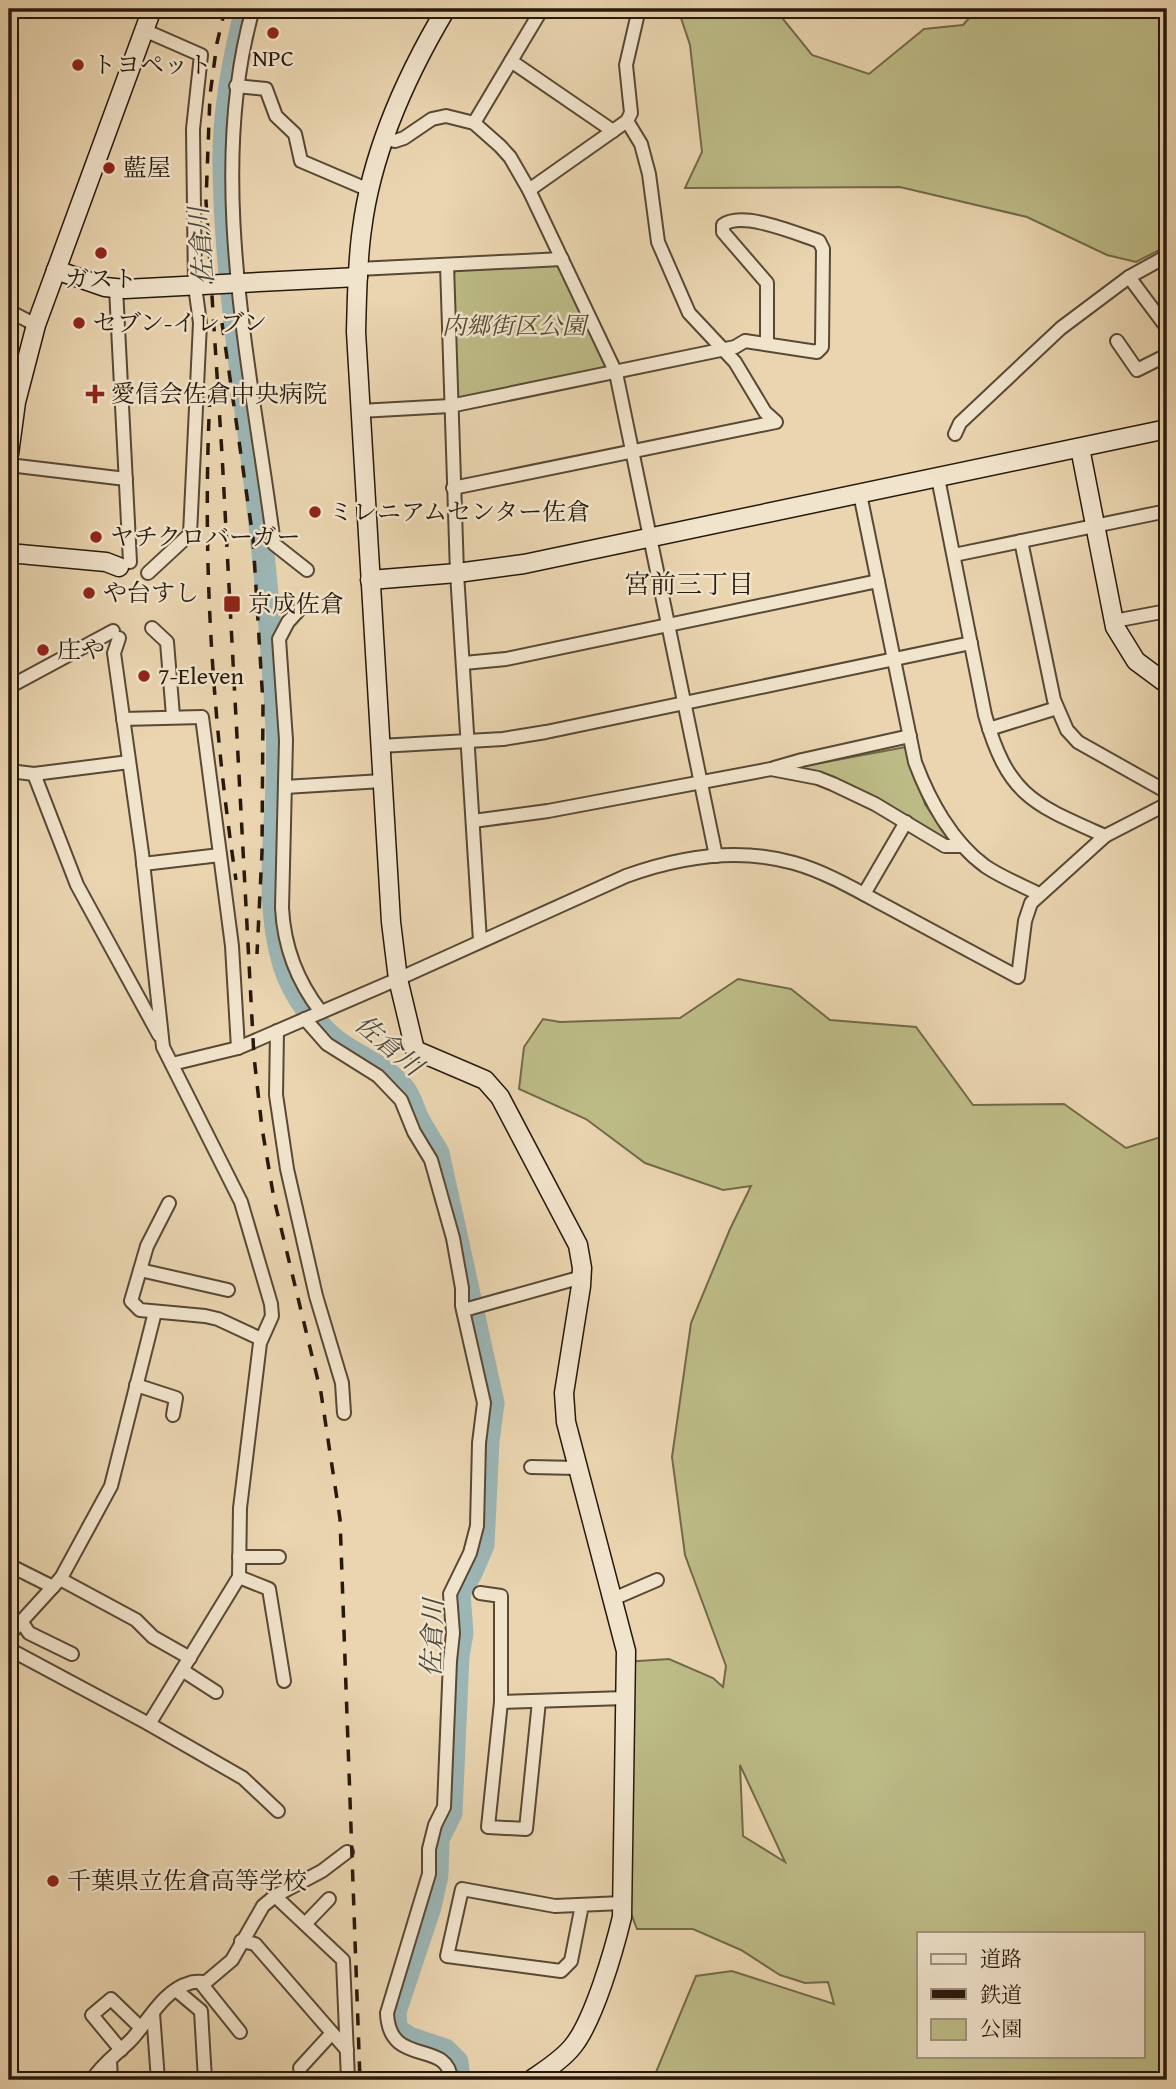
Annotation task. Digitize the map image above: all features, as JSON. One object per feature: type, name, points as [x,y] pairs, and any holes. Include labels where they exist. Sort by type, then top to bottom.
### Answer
[{"type":"street","points":[[9,454],[16,402],[36,324],[152,9]]},
{"type":"street","points":[[253,9],[243,43],[236,86],[232,157],[243,330],[274,544],[307,570]]},
{"type":"street","points":[[446,9],[418,57],[384,138],[369,190],[358,273],[356,332],[360,411],[391,922],[398,979],[415,1050],[485,1080],[500,1097],[578,1245],[582,1277],[564,1393],[566,1422],[626,1651],[622,1917],[617,1940],[586,2026],[574,2045],[562,2057],[531,2080]]},
{"type":"street","points":[[474,123],[542,9]]},
{"type":"street","points":[[529,190],[627,121],[631,113],[626,65],[639,9]]},
{"type":"street","points":[[144,30],[201,55],[193,129],[195,286],[200,323],[190,534],[148,573]]},
{"type":"street","points":[[511,61],[612,131]]},
{"type":"street","points":[[236,86],[265,89],[276,116],[295,134],[301,161],[369,190]]},
{"type":"street","points":[[384,138],[395,141],[404,138],[432,119],[446,116],[474,123],[510,157],[529,190],[616,373],[716,856]]},
{"type":"street","points":[[453,488],[776,422],[765,412],[735,362],[689,313],[658,242],[649,174],[641,144],[627,121]]},
{"type":"street","points":[[360,411],[450,406],[722,350],[745,341],[817,352],[822,346],[823,249],[819,241],[760,222],[727,222],[723,225],[723,232],[767,284],[766,344]]},
{"type":"street","points":[[955,434],[961,423],[1061,328],[1129,277],[1167,256]]},
{"type":"street","points":[[55,270],[105,287],[219,286],[239,282],[447,265],[562,259]]},
{"type":"street","points":[[447,265],[457,573],[480,941]]},
{"type":"street","points":[[1129,277],[1167,328]]},
{"type":"street","points":[[9,553],[125,565],[126,479],[116,288]]},
{"type":"street","points":[[9,311],[36,324]]},
{"type":"street","points":[[1117,341],[1137,370],[1167,355]]},
{"type":"street","points":[[370,580],[524,564],[1167,429]]},
{"type":"street","points":[[1080,448],[1114,621],[1136,661],[1167,684]]},
{"type":"street","points":[[9,465],[126,479]]},
{"type":"street","points":[[938,478],[989,729],[1001,759],[1022,792],[1059,816],[1105,836]]},
{"type":"street","points":[[860,494],[915,762],[923,786],[963,846],[986,866],[1039,894]]},
{"type":"street","points":[[954,555],[1167,511]]},
{"type":"street","points":[[1021,541],[1057,708],[1067,730],[1078,742],[1167,792]]},
{"type":"street","points":[[464,663],[506,659],[878,582]]},
{"type":"street","points":[[308,600],[288,622],[279,639],[286,740],[284,929],[298,976],[321,1012]]},
{"type":"street","points":[[1114,621],[1167,611]]},
{"type":"street","points":[[152,628],[167,642],[173,716]]},
{"type":"street","points":[[9,687],[116,634],[114,653],[143,864],[163,1042]]},
{"type":"street","points":[[380,746],[503,739],[546,732],[971,642]]},
{"type":"street","points":[[989,729],[1057,708]]},
{"type":"street","points":[[123,719],[202,717],[232,946],[238,1048]]},
{"type":"street","points":[[473,821],[537,813],[771,769],[910,736]]},
{"type":"street","points":[[9,771],[34,774],[129,762]]},
{"type":"street","points":[[771,769],[818,778],[833,784],[906,822],[945,846],[963,846]]},
{"type":"street","points":[[34,774],[77,885],[163,1042],[241,1202],[271,1304],[272,1315],[261,1339],[240,1508],[239,1577],[149,1724]]},
{"type":"street","points":[[285,787],[382,781]]},
{"type":"street","points":[[172,1064],[238,1048],[626,876],[677,861],[716,856],[754,856],[794,863],[833,878],[1018,976],[1025,921],[1031,903],[1105,836],[1167,804]]},
{"type":"street","points":[[864,894],[906,822]]},
{"type":"street","points":[[143,864],[220,855]]},
{"type":"street","points":[[305,1018],[327,1044],[378,1076],[401,1100],[414,1132],[431,1160],[453,1238],[464,1310],[484,1403],[478,1443],[477,1527],[470,1553],[450,1594],[453,1633],[444,1807],[435,1825],[429,1849],[429,1874],[387,2013],[388,2027],[395,2039],[407,2049],[435,2056],[445,2063],[451,2072],[451,2080]]},
{"type":"street","points":[[277,1031],[276,1095],[287,1170],[316,1296],[342,1383],[344,1413]]},
{"type":"street","points":[[169,1203],[147,1246],[131,1301],[140,1310],[205,1316],[261,1339]]},
{"type":"street","points":[[140,1270],[228,1290]]},
{"type":"street","points":[[464,1310],[582,1277]]},
{"type":"street","points":[[9,1635],[56,1583],[111,1486],[155,1312]]},
{"type":"street","points":[[136,1385],[176,1398],[173,1415]]},
{"type":"street","points":[[531,1467],[578,1468]]},
{"type":"street","points":[[239,1558],[279,1557]]},
{"type":"street","points":[[9,1565],[56,1583],[135,1620],[153,1637],[190,1658]]},
{"type":"street","points":[[239,1577],[268,1590],[284,1681]]},
{"type":"street","points":[[613,1599],[657,1580]]},
{"type":"street","points":[[480,1593],[501,1597],[501,1702],[488,1827],[526,1829],[539,1701]]},
{"type":"street","points":[[21,1621],[29,1633],[72,1654]]},
{"type":"street","points":[[9,1649],[243,1778],[278,1811]]},
{"type":"street","points":[[182,1670],[216,1692]]},
{"type":"street","points":[[501,1702],[625,1698]]},
{"type":"street","points":[[92,2080],[100,2068],[121,2050],[176,1990],[190,1982],[206,1982],[232,1960],[263,1906],[275,1896],[322,1871],[347,1852]]},
{"type":"street","points":[[582,1905],[571,1961],[561,1971],[447,1956],[462,1889],[555,1906],[622,1903]]},
{"type":"street","points":[[275,1896],[343,1960],[348,2080]]},
{"type":"street","points":[[305,1924],[329,1899]]},
{"type":"street","points":[[241,1941],[255,1944],[347,2050]]},
{"type":"street","points":[[200,1982],[240,2032]]},
{"type":"street","points":[[176,1990],[201,2011],[205,2080]]},
{"type":"street","points":[[121,2050],[92,2015],[111,1999],[141,2028]]},
{"type":"street","points":[[153,2012],[158,2080]]},
{"type":"street","points":[[300,2068],[332,2033]]},
{"type":"street","points":[[110,2060],[111,2080]]},
{"type":"green space","points":[[678,9],[775,9],[812,55],[869,74],[924,29],[963,25],[977,9],[1167,9],[1167,246],[1136,262],[1107,255],[1027,217],[900,187],[685,188],[702,152],[690,45]]},
{"type":"green space","name":"内郷街区公園","points":[[558,264],[607,363],[605,370],[460,399],[451,393],[450,281],[457,268]]},
{"type":"green space","points":[[906,747],[925,804],[948,838],[945,841],[803,772],[799,767]]},
{"type":"green space","points":[[738,979],[791,989],[830,1020],[916,1027],[973,1105],[1064,1104],[1126,1148],[1167,1135],[1167,1209],[1160,1210],[1167,1215],[1167,2080],[658,2080],[656,2072],[696,1976],[732,1971],[834,2004],[828,1982],[805,1983],[780,1975],[741,1950],[693,1929],[637,1929],[621,1887],[624,1662],[669,1659],[713,1678],[723,1687],[726,1666],[685,1555],[672,1457],[691,1323],[751,1186],[723,1190],[645,1163],[586,1119],[519,1089],[524,1047],[543,1019],[560,1022],[680,1018]],"holes":[[[740,1765],[785,1862],[743,1836]]]},
{"type":"waterway","name":"佐倉川","points":[[246,9],[227,106],[224,145],[225,201],[233,308],[273,659],[278,758],[273,877],[277,936],[288,976],[308,1011],[335,1040],[384,1070],[398,1082],[408,1095],[417,1117],[438,1153],[493,1403],[488,1442],[483,1545],[459,1593],[462,1633],[458,1656],[451,1813],[438,1839],[437,1875],[430,1907],[395,2012],[396,2029],[409,2038],[445,2050],[457,2062],[459,2080]]},
{"type":"railway","points":[[225,9],[210,95],[206,201],[254,1057],[274,1199],[321,1393],[340,1519],[360,2080]]},
{"type":"railway","points":[[222,323],[253,538],[263,704],[262,852],[257,954]]},
{"type":"railway","points":[[210,395],[207,516],[211,638],[221,759],[236,880]]},
{"type":"place","name":"NPC","points":[[273,33]]},
{"type":"place","name":"トヨペット","points":[[78,65]]},
{"type":"place","name":"藍屋","points":[[109,168]]},
{"type":"place","name":"ガスト","points":[[101,253]]},
{"type":"place","name":"セブン-イレブン","points":[[79,323]]},
{"type":"place","name":"愛信会佐倉中央病院","points":[[95,394]]},
{"type":"place","name":"ミレニアムセンター佐倉","points":[[315,512]]},
{"type":"place","name":"ヤチクロバーガー","points":[[96,537]]},
{"type":"place","name":"や台すし","points":[[89,593]]},
{"type":"place","name":"京成佐倉","points":[[232,604]]},
{"type":"place","name":"庄や","points":[[43,650]]},
{"type":"place","name":"7-Eleven","points":[[144,676]]},
{"type":"place","name":"千葉県立佐倉高等学校","points":[[53,1881]]},
{"type":"district","name":"宮前三丁目","points":[[689,584]]}]
